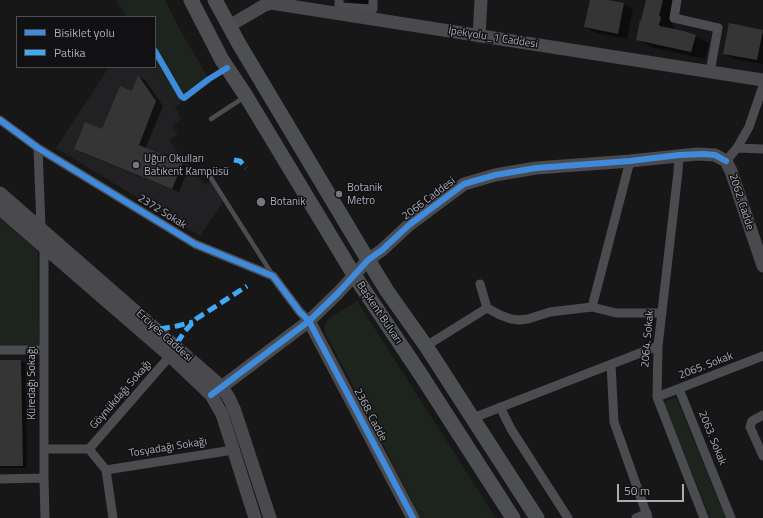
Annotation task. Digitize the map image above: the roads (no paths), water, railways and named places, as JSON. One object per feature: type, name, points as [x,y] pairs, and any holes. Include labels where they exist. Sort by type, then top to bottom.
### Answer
[{"type":"main road","name":"Başkent Bulvarı","points":[[191,0],[222,60],[246,96],[354,275],[421,375],[513,518]]},
{"type":"main road","name":"Başkent Bulvarı","points":[[215,0],[368,260],[426,346],[537,518]]},
{"type":"street","points":[[339,0],[339,7],[373,9],[373,0]]},
{"type":"street","points":[[479,36],[481,0]]},
{"type":"street","points":[[677,0],[674,18],[718,28],[710,72]]},
{"type":"street","name":"İpekyolu_1 Caddesi","points":[[229,26],[271,3],[763,80]]},
{"type":"street","points":[[726,161],[737,148],[750,127],[763,86]]},
{"type":"street","name":"2372 Sokak","points":[[0,120],[38,148],[194,244],[273,276]]},
{"type":"street","points":[[38,148],[41,228]]},
{"type":"street","points":[[737,148],[763,149]]},
{"type":"street","name":"2066 Caddesi","points":[[211,395],[309,321],[338,293],[368,260],[382,250],[409,225],[464,184],[495,174],[536,168],[630,161],[679,155],[715,155],[726,161]]},
{"type":"street","name":"2064. Sokak","points":[[679,155],[658,346],[657,397],[704,518]]},
{"type":"street","points":[[592,307],[630,161]]},
{"type":"street","name":"2062. Cadde","points":[[726,161],[732,171],[759,247],[763,266]]},
{"type":"street","name":"Erciyes Caddesi","points":[[0,193],[222,387],[235,411],[270,518]]},
{"type":"street","name":"Erciyes Caddesi","points":[[0,209],[170,356],[211,395],[222,414],[255,518]]},
{"type":"street","name":"Küredağı Sokağı","points":[[44,247],[45,518]]},
{"type":"street","points":[[273,276],[300,312],[309,321]]},
{"type":"street","points":[[480,284],[487,308],[511,319],[520,320],[550,312],[592,307],[616,313],[662,313]]},
{"type":"street","points":[[426,346],[487,308]]},
{"type":"street","name":"2368. Cadde","points":[[309,321],[413,518]]},
{"type":"street","points":[[472,418],[658,346]]},
{"type":"street","points":[[0,350],[44,350]]},
{"type":"street","name":"Göynükdağı Sokağı","points":[[89,449],[170,356]]},
{"type":"street","name":"2065. Sokak","points":[[657,397],[763,356]]},
{"type":"street","points":[[611,364],[614,422],[647,515],[636,518]]},
{"type":"street","name":"2063. Sokak","points":[[679,389],[731,518]]},
{"type":"street","points":[[500,407],[511,429],[568,518]]},
{"type":"street","points":[[763,415],[752,421],[750,424],[763,456]]},
{"type":"street","points":[[44,449],[89,449],[106,470],[113,518]]},
{"type":"street","name":"Tosyadağı Sokağı","points":[[106,470],[233,450]]},
{"type":"street","points":[[0,479],[44,478]]},
{"type":"lane","points":[[212,119],[246,96]]},
{"type":"lane","points":[[210,175],[273,276]]},
{"type":"place","name":"Uğur Okulları Batıkent Kampüsü","points":[[136,165]]},
{"type":"place","name":"Botanik Metro","points":[[339,194]]},
{"type":"place","name":"Botanik","points":[[261,202]]}]
